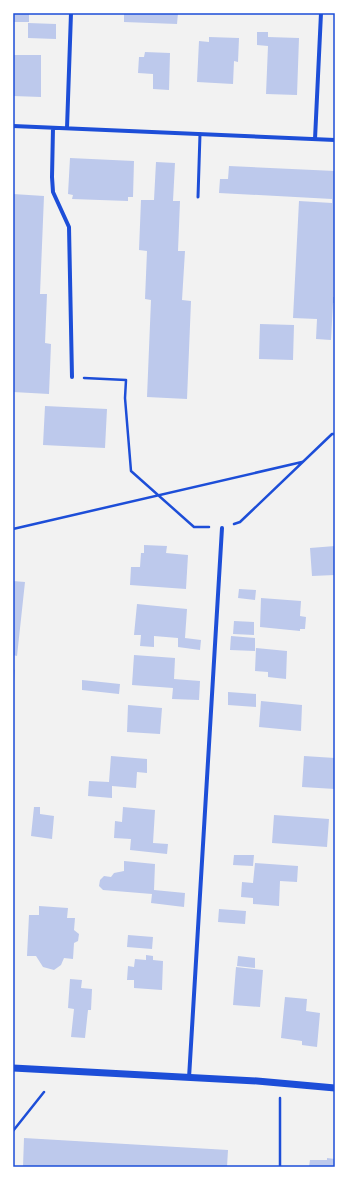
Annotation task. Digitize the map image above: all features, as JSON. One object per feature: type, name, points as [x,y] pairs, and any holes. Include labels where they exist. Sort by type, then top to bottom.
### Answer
[{"type":"street","points":[[67,128],[71,13]]},
{"type":"street","points":[[315,139],[321,13]]},
{"type":"street","points":[[13,126],[335,140]]},
{"type":"street","points":[[53,128],[53,192],[69,227],[72,377]]},
{"type":"street","points":[[189,1078],[222,528]]},
{"type":"street","points":[[13,1068],[335,1088]]},
{"type":"lane","points":[[198,197],[200,134]]},
{"type":"path","points":[[72,377],[126,380],[131,471],[194,527],[222,528],[240,522],[332,434],[335,434]]},
{"type":"path","points":[[13,529],[303,462]]},
{"type":"path","points":[[280,1167],[281,1084]]},
{"type":"path","points":[[13,1131],[44,1092]]},
{"type":"building","points":[[13,13],[29,13],[29,22],[13,22]]},
{"type":"building","points":[[124,13],[178,13],[177,24],[124,22]]},
{"type":"building","points":[[28,23],[56,24],[56,39],[28,38]]},
{"type":"building","points":[[257,32],[268,32],[268,37],[299,38],[297,95],[266,94],[268,46],[257,45]]},
{"type":"building","points":[[209,37],[239,38],[238,62],[234,61],[233,84],[197,82],[199,41],[209,42]]},
{"type":"building","points":[[145,52],[170,53],[169,90],[153,89],[153,74],[138,73],[139,57],[144,57]]},
{"type":"building","points":[[13,55],[41,55],[41,97],[13,96]]},
{"type":"building","points":[[70,158],[134,161],[133,197],[128,197],[128,201],[72,199],[73,195],[68,194]]},
{"type":"building","points":[[156,162],[175,163],[173,201],[180,201],[178,251],[185,251],[182,300],[191,301],[187,399],[147,397],[151,300],[145,299],[147,251],[139,250],[141,200],[154,200]]},
{"type":"building","points":[[229,166],[335,171],[333,297],[335,297],[335,303],[333,303],[331,340],[316,339],[317,319],[293,318],[299,201],[332,203],[332,199],[219,193],[220,179],[228,179]]},
{"type":"building","points":[[13,194],[44,196],[40,294],[47,294],[45,343],[51,344],[49,394],[13,392]]},
{"type":"building","points":[[260,324],[294,325],[293,360],[259,359]]},
{"type":"building","points":[[45,406],[107,409],[105,448],[43,445]]},
{"type":"building","points":[[144,545],[167,546],[166,553],[188,555],[186,589],[130,585],[131,567],[140,567],[141,553],[144,553]]},
{"type":"building","points":[[335,546],[335,575],[312,576],[310,548]]},
{"type":"building","points":[[13,581],[25,582],[17,656],[13,655]]},
{"type":"building","points":[[239,589],[256,590],[255,600],[238,598]]},
{"type":"building","points":[[261,598],[301,601],[300,616],[306,617],[305,629],[300,629],[300,631],[260,627]]},
{"type":"building","points":[[137,604],[187,609],[185,638],[201,640],[200,650],[178,647],[178,638],[154,636],[154,647],[140,646],[141,635],[134,635]]},
{"type":"building","points":[[234,621],[254,622],[254,635],[233,634]]},
{"type":"building","points":[[231,636],[255,638],[255,651],[230,650]]},
{"type":"building","points":[[256,648],[287,651],[286,679],[268,677],[268,672],[255,671]]},
{"type":"building","points":[[134,655],[175,658],[174,679],[200,681],[199,700],[172,699],[173,688],[132,685]]},
{"type":"building","points":[[13,669],[15,670],[14,682],[13,682]]},
{"type":"building","points":[[82,680],[120,684],[119,694],[82,690]]},
{"type":"building","points":[[228,692],[256,694],[256,707],[228,705]]},
{"type":"building","points":[[261,701],[302,705],[301,731],[259,727]]},
{"type":"building","points":[[128,705],[162,708],[160,734],[127,732]]},
{"type":"building","points":[[111,756],[147,759],[147,773],[137,772],[136,788],[112,786],[112,798],[88,796],[89,781],[109,782]]},
{"type":"building","points":[[304,756],[335,758],[335,789],[302,787]]},
{"type":"building","points":[[34,807],[40,807],[40,814],[54,816],[52,839],[31,836]]},
{"type":"building","points":[[123,807],[155,810],[153,843],[168,844],[167,854],[130,850],[131,839],[114,838],[115,821],[122,822]]},
{"type":"building","points":[[274,815],[329,819],[327,847],[272,843]]},
{"type":"building","points":[[234,855],[254,855],[253,866],[233,865]]},
{"type":"building","points":[[124,861],[155,864],[154,890],[185,893],[184,907],[151,903],[152,894],[103,890],[99,886],[100,880],[104,876],[111,877],[114,873],[124,871]]},
{"type":"building","points":[[255,863],[298,866],[297,882],[280,881],[279,906],[253,904],[253,898],[241,897],[242,882],[253,883]]},
{"type":"building","points":[[39,906],[68,908],[67,918],[75,918],[74,930],[79,934],[78,941],[74,943],[73,959],[64,958],[61,965],[54,970],[43,967],[36,956],[27,956],[29,915],[39,915]]},
{"type":"building","points":[[219,909],[246,911],[245,924],[218,922]]},
{"type":"building","points":[[128,935],[153,937],[152,949],[127,947]]},
{"type":"building","points":[[146,955],[153,956],[153,960],[163,961],[162,990],[134,988],[134,980],[127,980],[128,966],[134,967],[135,959],[146,960]]},
{"type":"building","points":[[238,956],[255,958],[255,968],[237,966]]},
{"type":"building","points":[[236,967],[263,970],[260,1007],[233,1005]]},
{"type":"building","points":[[70,979],[82,980],[81,988],[92,989],[91,1010],[88,1010],[85,1038],[71,1037],[74,1009],[68,1008]]},
{"type":"building","points":[[285,997],[307,999],[306,1011],[320,1013],[317,1047],[302,1045],[302,1041],[281,1038]]},
{"type":"building","points":[[24,1138],[228,1150],[227,1167],[23,1167]]},
{"type":"building","points":[[327,1158],[335,1159],[335,1167],[309,1167],[310,1160],[327,1160]]}]
